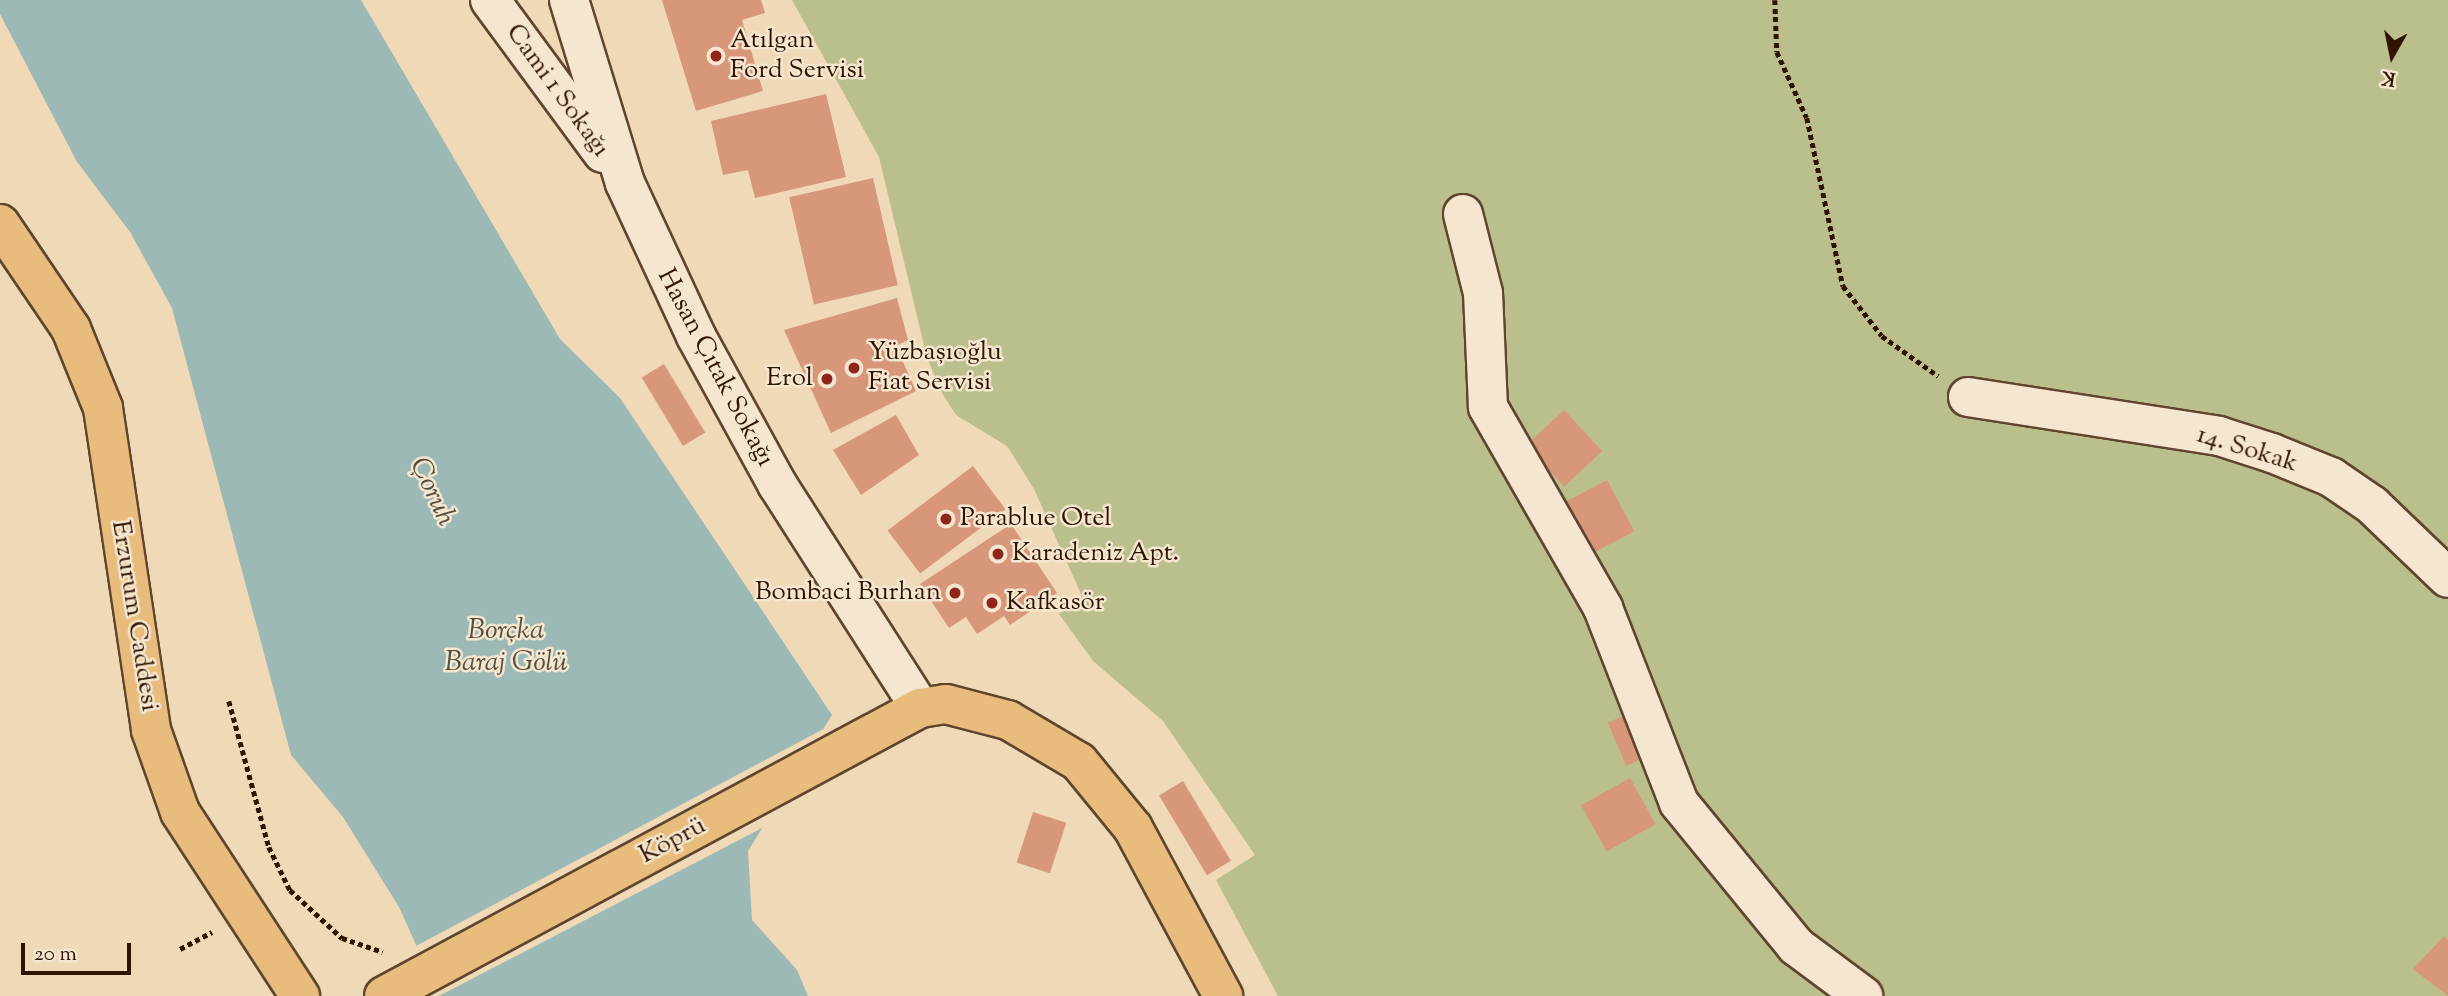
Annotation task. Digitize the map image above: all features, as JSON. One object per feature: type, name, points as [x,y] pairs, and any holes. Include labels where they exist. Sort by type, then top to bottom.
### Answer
[{"type":"main road","name":"Erzurum Caddesi","points":[[0,224],[71,329],[103,408],[146,704],[180,812],[300,996]]},
{"type":"main road","points":[[920,708],[946,704],[1008,720],[1079,762],[1133,828],[1223,996]]},
{"type":"main road","name":"Köprü","points":[[384,996],[411,964],[920,708]]},
{"type":"street","name":"Cami 1 Sokağı","points":[[490,0],[625,183]]},
{"type":"street","name":"Hasan Çıtak Sokağı","points":[[569,0],[625,183],[733,408],[920,708]]},
{"type":"street","points":[[1463,214],[1483,293],[1492,416],[1604,608],[1679,803],[1796,946],[1863,996]]},
{"type":"street","name":"14. Sokak","points":[[1968,397],[2219,436],[2272,453],[2331,477],[2372,505],[2448,578]]},
{"type":"path","points":[[1775,0],[1777,52],[1807,118],[1843,286],[1882,336],[1968,397]]},
{"type":"path","points":[[229,701],[269,847],[290,890],[342,938],[411,964]]},
{"type":"green space","points":[[792,0],[2448,0],[2448,996],[1278,996],[1216,880],[1255,855],[1163,721],[1093,661],[1059,614],[1082,596],[1034,489],[1007,446],[956,415],[943,395],[927,358],[879,157]]},
{"type":"water","name":"Borçka Baraj Gölü","points":[[0,0],[361,0],[560,339],[620,398],[832,715],[748,851],[752,920],[797,970],[808,996],[439,996],[399,907],[343,817],[291,755],[172,308],[130,232],[77,162],[0,14]]},
{"type":"pier","points":[[829,726],[768,825],[439,996],[416,946]]},
{"type":"building","name":"Atılgan Ford Servisi","points":[[662,0],[761,0],[765,13],[742,20],[763,91],[696,111]]},
{"type":"building","points":[[826,94],[846,177],[755,198],[748,170],[723,175],[711,121]]},
{"type":"building","points":[[873,178],[898,285],[814,305],[789,197]]},
{"type":"building","name":"Yüzbaşıoğlu Fiat Servisi","points":[[897,298],[908,340],[896,346],[916,391],[831,433],[784,330]]},
{"type":"building","points":[[664,364],[705,433],[683,446],[642,377]]},
{"type":"building","points":[[1564,410],[1602,451],[1564,486],[1526,445]]},
{"type":"building","points":[[896,415],[919,455],[861,495],[833,450]]},
{"type":"building","name":"Parablue Otel","points":[[973,466],[1005,509],[920,574],[888,530]]},
{"type":"building","points":[[1607,480],[1634,531],[1591,554],[1564,503]]},
{"type":"building","name":"Karadeniz Apt.","points":[[1011,524],[1057,593],[1010,625],[1004,616],[977,634],[966,617],[949,628],[920,584]]},
{"type":"building","points":[[1628,714],[1646,757],[1626,766],[1608,723]]},
{"type":"building","points":[[1630,778],[1656,824],[1607,852],[1581,805]]},
{"type":"building","points":[[1183,781],[1231,861],[1207,875],[1159,795]]},
{"type":"building","points":[[1033,812],[1066,823],[1050,873],[1017,862]]},
{"type":"building","points":[[2444,936],[2448,940],[2448,996],[2413,969]]},
{"type":"place","name":"Atılgan Ford Servisi","points":[[716,56]]},
{"type":"place","name":"Yüzbaşıoğlu Fiat Servisi","points":[[854,368]]},
{"type":"place","name":"Erol","points":[[827,379]]},
{"type":"place","name":"Parablue Otel","points":[[946,519]]},
{"type":"place","name":"Karadeniz Apt.","points":[[998,554]]},
{"type":"place","name":"Bombaci Burhan","points":[[955,593]]},
{"type":"place","name":"Kafkasör","points":[[992,603]]},
{"type":"water label","name":"Çoruh","points":[[432,492]]}]
